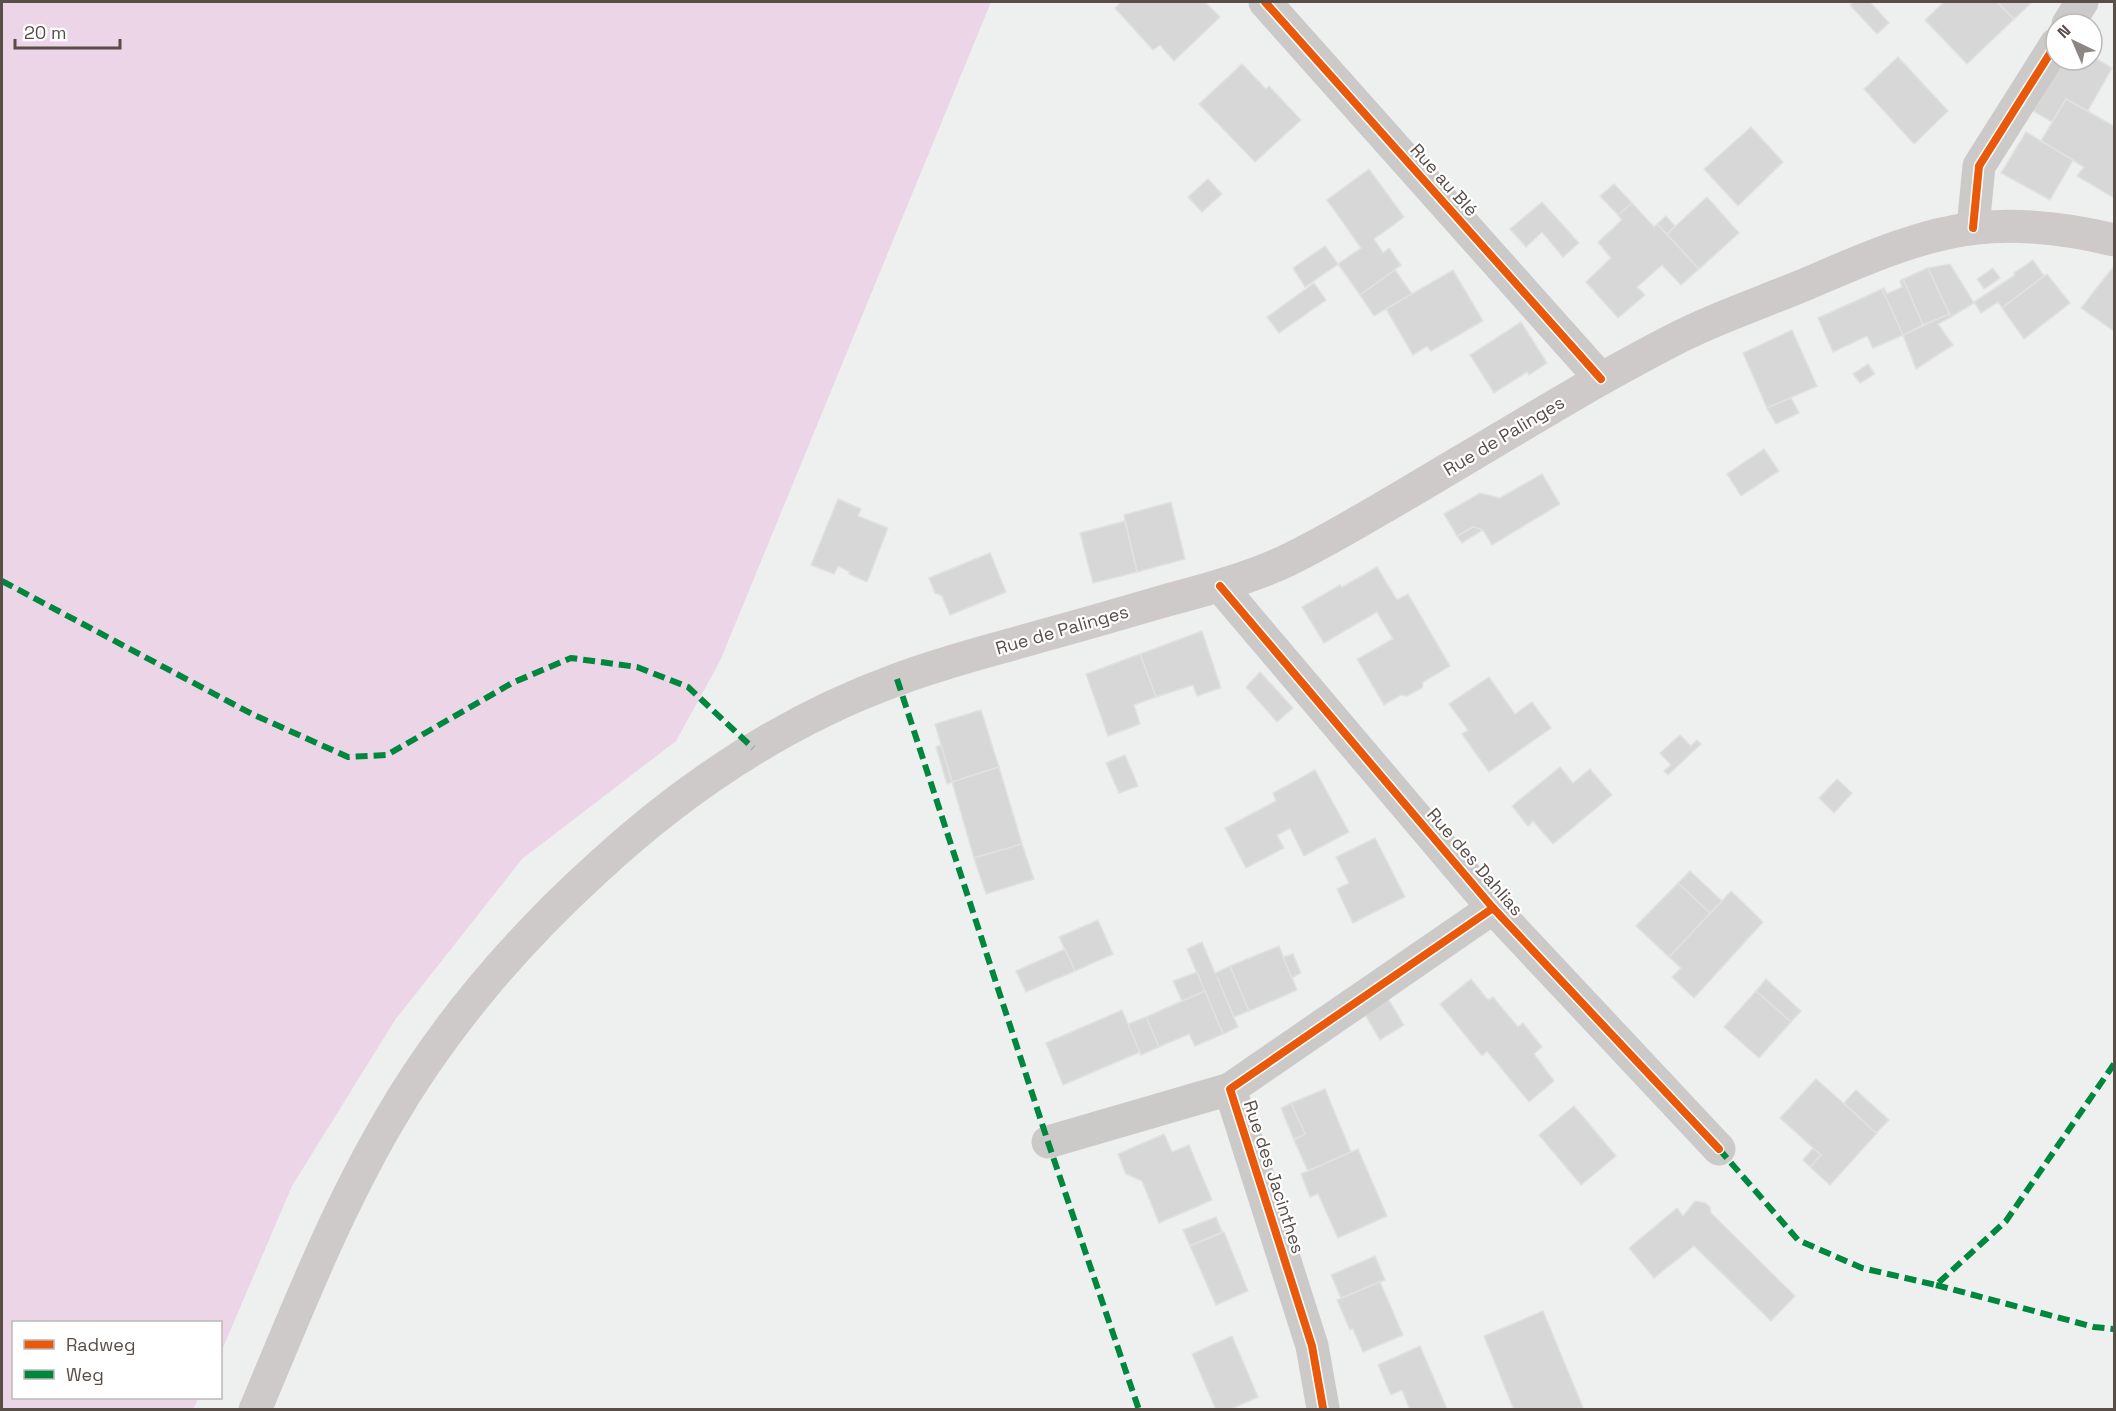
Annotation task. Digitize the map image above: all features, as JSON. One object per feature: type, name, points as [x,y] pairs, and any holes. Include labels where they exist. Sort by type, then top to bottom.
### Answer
[{"type":"main road","name":"Rue de Palinges","points":[[255,1410],[305,1290],[354,1184],[388,1121],[426,1063],[503,963],[591,873],[672,804],[716,771],[802,721],[897,679],[993,649],[1220,586],[1285,561],[1369,516],[1601,379],[1684,335],[1853,264],[1925,238],[1974,228],[2028,226],[2085,233],[2115,240]]},
{"type":"street","name":"Rue au Blé","points":[[1265,2],[1601,379]]},
{"type":"street","points":[[1974,228],[1979,166],[2044,63]]},
{"type":"street","name":"Rue des Dahlias","points":[[1220,586],[1493,908],[1719,1149]]},
{"type":"street","name":"Rue des Jacinthes","points":[[1048,1142],[1230,1089],[1493,908]]},
{"type":"street","name":"Rue des Jacinthes","points":[[1230,1089],[1312,1346],[1323,1408]]},
{"type":"shaded area","points":[[2,2],[991,2],[720,661],[676,741],[522,859],[395,1020],[292,1186],[222,1350],[222,1321],[12,1321],[12,1399],[198,1399],[193,1409],[2,1409]]},
{"type":"building","points":[[1121,2],[1205,2],[1220,17],[1174,61],[1160,45],[1153,50],[1115,8]]},
{"type":"building","points":[[1854,2],[1870,2],[1889,23],[1877,34],[1850,5]]},
{"type":"building","points":[[1944,2],[1997,2],[2014,19],[1967,64],[1925,20]]},
{"type":"building","points":[[1997,2],[2032,2],[2014,19]]},
{"type":"building","points":[[1898,57],[1948,111],[1914,144],[1864,89]]},
{"type":"building","points":[[2104,63],[2112,68],[2087,112],[2066,99],[2052,122],[2033,111],[2056,72],[2104,72]]},
{"type":"building","points":[[1242,64],[1266,89],[1269,86],[1301,120],[1255,162],[1199,104]]},
{"type":"building","points":[[2066,99],[2114,126],[2114,198],[2077,176],[2084,167],[2041,141]]},
{"type":"building","points":[[1751,127],[1783,162],[1738,206],[1704,169]]},
{"type":"building","points":[[2026,132],[2073,160],[2050,200],[2001,173]]},
{"type":"building","points":[[1369,169],[1404,217],[1374,239],[1383,253],[1389,248],[1401,265],[1360,295],[1338,264],[1361,248],[1327,200]]},
{"type":"building","points":[[1208,179],[1222,194],[1202,212],[1188,197]]},
{"type":"building","points":[[1614,184],[1632,203],[1618,215],[1600,196]]},
{"type":"building","points":[[1707,197],[1739,233],[1699,269],[1667,234]]},
{"type":"building","points":[[1542,202],[1579,243],[1563,257],[1542,232],[1526,247],[1510,229]]},
{"type":"building","points":[[1632,203],[1654,227],[1657,224],[1699,269],[1681,285],[1662,265],[1637,287],[1645,295],[1618,318],[1586,282],[1611,258],[1598,242],[1622,220],[1618,215]]},
{"type":"building","points":[[1666,216],[1675,226],[1667,234],[1657,224]]},
{"type":"building","points":[[1325,246],[1338,264],[1305,287],[1293,268]]},
{"type":"building","points":[[2033,260],[2044,276],[2002,308],[1998,302],[1981,313],[1974,302]]},
{"type":"building","points":[[1950,264],[1974,303],[1951,317],[1928,268]]},
{"type":"building","points":[[2114,266],[2114,331],[2081,308]]},
{"type":"building","points":[[1928,268],[1949,314],[1923,325],[1903,279]]},
{"type":"building","points":[[1993,268],[2000,278],[1984,289],[1977,279]]},
{"type":"building","points":[[1395,270],[1412,294],[1374,316],[1360,295]]},
{"type":"building","points":[[1453,270],[1483,321],[1431,351],[1427,346],[1413,355],[1386,309]]},
{"type":"building","points":[[2047,274],[2070,303],[2024,339],[2002,308]]},
{"type":"building","points":[[1903,279],[1923,325],[1903,335],[1882,289],[1884,288],[1887,294],[1902,287],[1900,281]]},
{"type":"building","points":[[1314,283],[1326,300],[1279,333],[1267,317]]},
{"type":"building","points":[[1882,289],[1903,335],[1873,348],[1867,336],[1833,352],[1818,318]]},
{"type":"building","points":[[1949,314],[1951,317],[1938,324],[1953,345],[1916,369],[1903,335]]},
{"type":"building","points":[[1521,322],[1547,363],[1529,375],[1527,372],[1494,393],[1470,355]]},
{"type":"building","points":[[1792,330],[1817,386],[1767,408],[1743,353]]},
{"type":"building","points":[[1868,364],[1875,374],[1860,383],[1853,374]]},
{"type":"building","points":[[1791,398],[1799,413],[1776,424],[1767,408]]},
{"type":"building","points":[[1764,449],[1779,471],[1741,496],[1727,474]]},
{"type":"building","points":[[1542,474],[1560,504],[1492,545],[1483,530],[1473,527],[1457,536],[1444,514],[1480,493],[1500,498]]},
{"type":"building","points":[[838,499],[861,509],[858,516],[888,528],[867,582],[838,566],[834,574],[811,565]]},
{"type":"building","points":[[1171,502],[1185,559],[1137,572],[1124,515]]},
{"type":"building","points":[[1125,521],[1137,572],[1093,583],[1080,533]]},
{"type":"building","points":[[1473,527],[1483,530],[1462,543],[1457,536]]},
{"type":"building","points":[[990,553],[1006,592],[950,615],[942,596],[935,593],[929,578]]},
{"type":"building","points":[[1377,567],[1397,600],[1408,594],[1450,666],[1423,682],[1422,688],[1407,696],[1401,695],[1384,705],[1357,659],[1393,639],[1377,612],[1324,643],[1302,607]]},
{"type":"building","points":[[1202,631],[1221,688],[1197,696],[1193,685],[1156,697],[1140,654]]},
{"type":"building","points":[[1140,654],[1156,697],[1134,705],[1140,724],[1108,736],[1086,674]]},
{"type":"building","points":[[1260,672],[1293,708],[1277,722],[1246,687]]},
{"type":"building","points":[[1489,677],[1515,714],[1532,702],[1551,728],[1489,772],[1462,734],[1468,730],[1449,704]]},
{"type":"building","points":[[981,710],[999,767],[952,782],[935,724]]},
{"type":"building","points":[[1680,735],[1691,746],[1697,740],[1701,744],[1668,775],[1664,771],[1671,765],[1660,753]]},
{"type":"building","points":[[941,745],[952,782],[947,784],[936,747]]},
{"type":"building","points":[[1125,755],[1138,786],[1119,793],[1106,763]]},
{"type":"building","points":[[999,767],[1022,844],[974,858],[952,782]]},
{"type":"building","points":[[1560,767],[1573,783],[1590,769],[1612,795],[1553,844],[1533,821],[1528,826],[1512,806]]},
{"type":"building","points":[[1315,770],[1349,832],[1304,856],[1290,828],[1277,835],[1284,848],[1246,868],[1225,828],[1276,801],[1273,793]]},
{"type":"building","points":[[1837,779],[1852,793],[1834,813],[1819,798]]},
{"type":"building","points":[[1375,838],[1405,897],[1353,923],[1337,889],[1349,883],[1336,857]]},
{"type":"building","points":[[1022,844],[1034,879],[986,894],[974,858]]},
{"type":"building","points":[[1690,871],[1722,901],[1710,913],[1678,883]]},
{"type":"building","points":[[1678,883],[1710,913],[1669,957],[1636,926]]},
{"type":"building","points":[[1731,891],[1763,922],[1694,998],[1672,977],[1681,968],[1669,957]]},
{"type":"building","points":[[1098,920],[1113,954],[1075,971],[1059,937]]},
{"type":"building","points":[[1202,942],[1215,973],[1230,966],[1249,1011],[1234,1017],[1217,977],[1238,1027],[1223,1034],[1187,949]]},
{"type":"building","points":[[1279,946],[1297,990],[1249,1011],[1230,966]]},
{"type":"building","points":[[1065,949],[1075,971],[1026,992],[1016,971]]},
{"type":"building","points":[[1293,954],[1301,973],[1292,978],[1283,957]]},
{"type":"building","points":[[1197,972],[1205,991],[1182,1001],[1173,981]]},
{"type":"building","points":[[1471,979],[1488,1000],[1493,997],[1518,1027],[1523,1023],[1542,1047],[1534,1054],[1554,1081],[1529,1102],[1487,1051],[1482,1056],[1440,1004]]},
{"type":"building","points":[[1766,979],[1801,1011],[1791,1022],[1756,991]]},
{"type":"building","points":[[1205,991],[1223,1034],[1195,1046],[1189,1034],[1159,1047],[1146,1017]]},
{"type":"building","points":[[1756,991],[1791,1022],[1759,1058],[1724,1027]]},
{"type":"building","points":[[1387,997],[1404,1025],[1380,1040],[1363,1011]]},
{"type":"building","points":[[1122,1010],[1140,1052],[1063,1085],[1046,1043]]},
{"type":"building","points":[[1146,1017],[1159,1047],[1141,1055],[1128,1024]]},
{"type":"building","points":[[1816,1079],[1877,1133],[1830,1185],[1810,1167],[1821,1155],[1780,1118]]},
{"type":"building","points":[[1325,1089],[1351,1152],[1308,1171],[1294,1140],[1305,1134],[1291,1103]]},
{"type":"building","points":[[1856,1090],[1889,1120],[1876,1133],[1844,1103]]},
{"type":"building","points":[[1291,1103],[1305,1134],[1294,1140],[1281,1108]]},
{"type":"building","points":[[1574,1106],[1616,1156],[1581,1185],[1539,1135]]},
{"type":"building","points":[[1164,1134],[1172,1152],[1189,1145],[1212,1200],[1159,1223],[1142,1181],[1126,1174],[1118,1154]]},
{"type":"building","points":[[1813,1148],[1821,1155],[1810,1167],[1803,1160]]},
{"type":"building","points":[[1358,1149],[1387,1216],[1338,1238],[1318,1194],[1310,1197],[1301,1174]]},
{"type":"building","points":[[1695,1201],[1705,1203],[1710,1207],[1711,1213],[1795,1296],[1771,1321],[1694,1246],[1654,1278],[1629,1248],[1677,1208],[1683,1216]]},
{"type":"building","points":[[1216,1217],[1222,1232],[1190,1246],[1183,1230]]},
{"type":"building","points":[[1224,1232],[1248,1291],[1216,1305],[1190,1246]]},
{"type":"building","points":[[1375,1256],[1385,1280],[1341,1298],[1331,1275]]},
{"type":"building","points":[[1380,1282],[1403,1335],[1363,1352],[1337,1300]]},
{"type":"building","points":[[1543,1311],[1584,1410],[1514,1410],[1484,1336]]},
{"type":"building","points":[[1232,1336],[1258,1397],[1229,1410],[1216,1410],[1192,1354]]},
{"type":"building","points":[[1420,1346],[1447,1409],[1445,1410],[1410,1410],[1402,1390],[1391,1395],[1378,1365]]},
{"type":"marked path","points":[[2,581],[252,714],[348,757],[387,755],[512,683],[571,658],[637,667],[688,687],[753,748]]},
{"type":"marked path","points":[[897,679],[1048,1142],[1139,1410]]},
{"type":"marked path","points":[[1719,1149],[1798,1240],[1862,1268],[1936,1285],[2006,1221],[2114,1064]]},
{"type":"marked path","points":[[1936,1285],[2094,1327],[2114,1329]]},
{"type":"cycle path","points":[[1265,2],[1601,379]]},
{"type":"cycle path","points":[[1973,228],[1979,166],[2044,63]]},
{"type":"cycle path","points":[[1220,586],[1493,908],[1719,1149]]},
{"type":"cycle path","points":[[1323,1408],[1312,1346],[1230,1089],[1493,908]]}]
